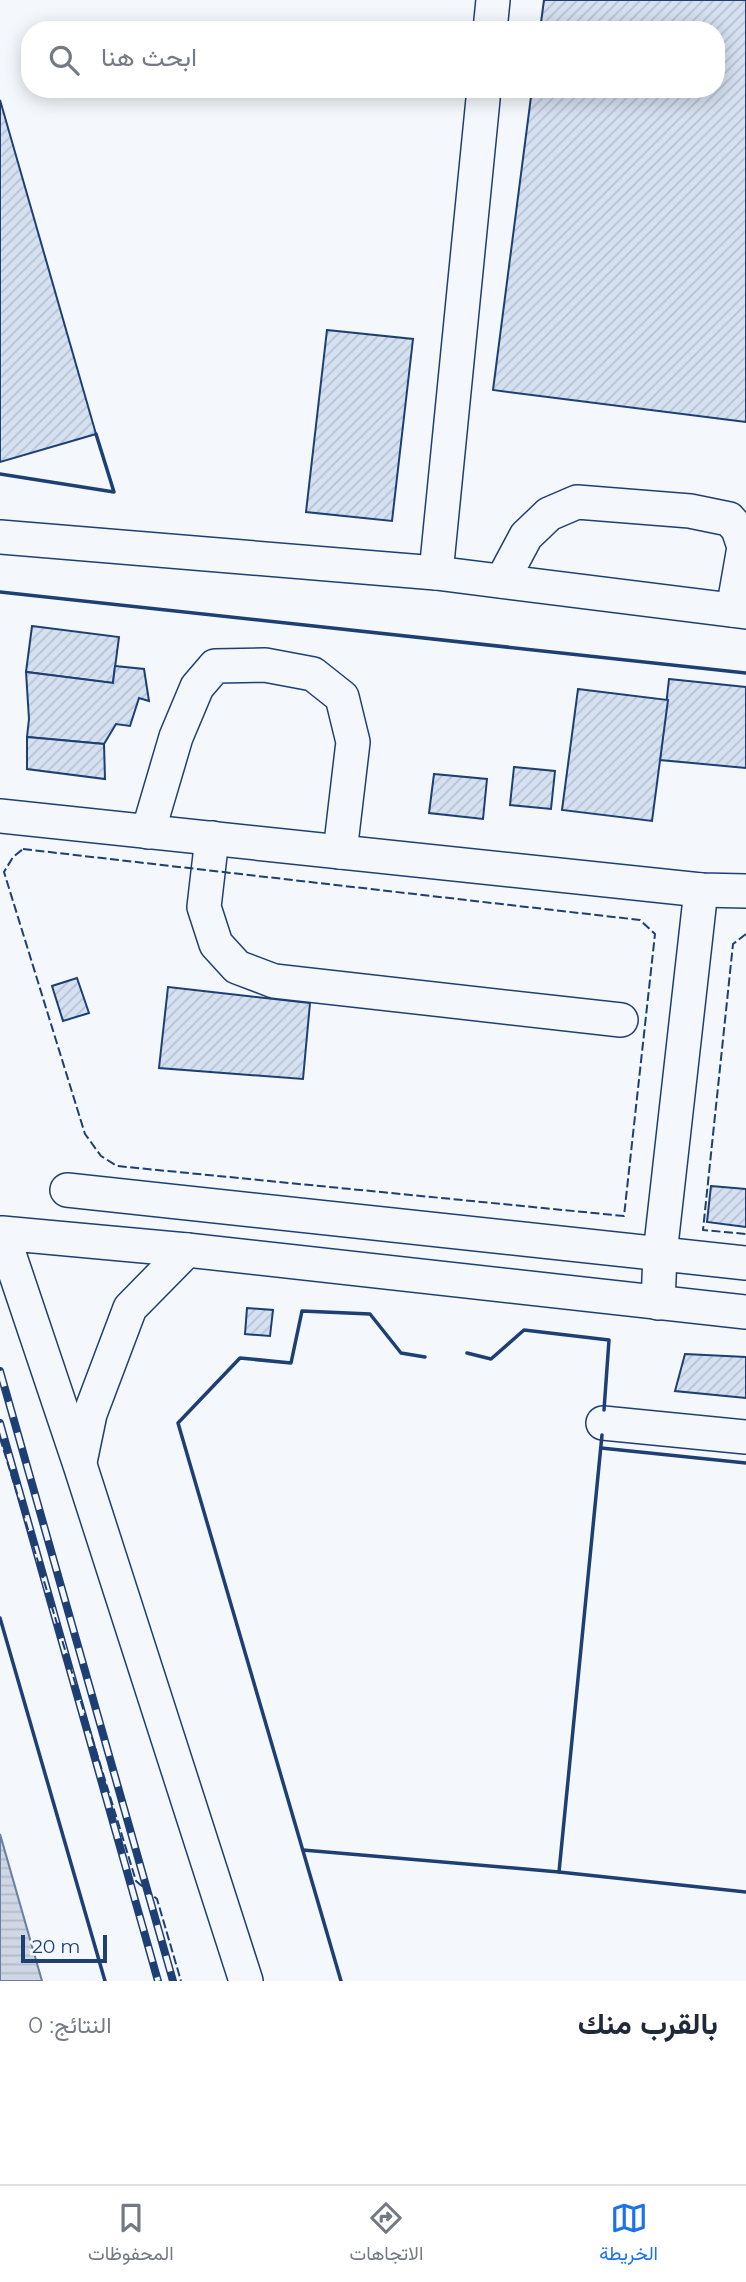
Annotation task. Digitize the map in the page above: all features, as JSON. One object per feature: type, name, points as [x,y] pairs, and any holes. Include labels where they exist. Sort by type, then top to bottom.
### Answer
[{"type":"street","points":[[491,21],[493,0]]},
{"type":"street","points":[[436,573],[483,98]]},
{"type":"street","points":[[0,537],[436,573],[740,611],[744,547],[738,529],[729,519],[690,511],[577,502],[549,513],[526,536],[502,581]]},
{"type":"street","points":[[148,832],[176,737],[197,687],[215,666],[265,665],[313,674],[342,696],[353,743],[340,852]]},
{"type":"street","points":[[0,816],[701,890],[746,891]]},
{"type":"street","points":[[212,838],[204,907],[216,944],[237,967],[274,981],[621,1020]]},
{"type":"street","points":[[657,1303],[660,1254],[701,890]]},
{"type":"street","points":[[67,1190],[746,1263]]},
{"type":"street","points":[[246,1981],[80,1465],[2,1233],[187,1250],[746,1312]]},
{"type":"street","points":[[80,1465],[90,1414],[130,1308],[187,1250]]},
{"type":"street","points":[[603,1423],[746,1437]]},
{"type":"shaded area","points":[[0,1834],[42,1981],[0,1981]]},
{"type":"building","points":[[544,0],[746,0],[746,422],[493,390],[531,98],[725,98],[725,21],[541,21]]},
{"type":"building","points":[[0,100],[96,434],[0,462]]},
{"type":"building","points":[[327,330],[413,339],[392,521],[306,512]]},
{"type":"building","points":[[32,626],[119,637],[113,683],[26,672]]},
{"type":"building","points":[[115,666],[144,669],[149,701],[139,698],[130,726],[116,724],[104,744],[27,737],[29,719],[26,672],[113,683]]},
{"type":"building","points":[[669,679],[746,687],[746,768],[660,760]]},
{"type":"building","points":[[578,689],[668,700],[652,821],[562,810]]},
{"type":"building","points":[[27,737],[104,744],[105,779],[27,769]]},
{"type":"building","points":[[514,767],[555,771],[551,809],[510,805]]},
{"type":"building","points":[[434,774],[487,779],[483,819],[429,813]]},
{"type":"building","points":[[77,978],[89,1013],[63,1021],[52,986]]},
{"type":"building","points":[[168,987],[310,1003],[303,1079],[159,1068]]},
{"type":"building","points":[[711,1186],[746,1189],[746,1227],[707,1222]]},
{"type":"building","points":[[247,1308],[273,1310],[270,1336],[245,1334]]},
{"type":"building","points":[[685,1354],[746,1357],[746,1398],[675,1391]]},
{"type":"railway","points":[[0,1371],[173,1981]]},
{"type":"railway","points":[[0,1423],[158,1981]]},
{"type":"fence","points":[[23,849],[640,920],[655,934],[624,1216],[117,1166],[101,1156],[85,1134],[4,872],[13,857],[23,849]]},
{"type":"fence","points":[[746,934],[733,944],[703,1230],[746,1234]]},
{"type":"fence","points":[[0,1438],[136,1881],[157,1899],[181,1981]]},
{"type":"wall","points":[[0,474],[114,492],[96,434]]},
{"type":"wall","points":[[0,592],[746,673]]},
{"type":"wall","points":[[341,1981],[178,1423],[240,1358],[291,1363],[302,1311],[370,1314],[401,1353],[425,1357]]},
{"type":"wall","points":[[467,1353],[491,1359],[524,1330],[609,1340],[604,1410]]},
{"type":"wall","points":[[303,1850],[559,1872],[602,1435]]},
{"type":"wall","points":[[601,1448],[746,1463]]},
{"type":"wall","points":[[0,1618],[105,1981]]},
{"type":"wall","points":[[559,1872],[746,1892]]}]
